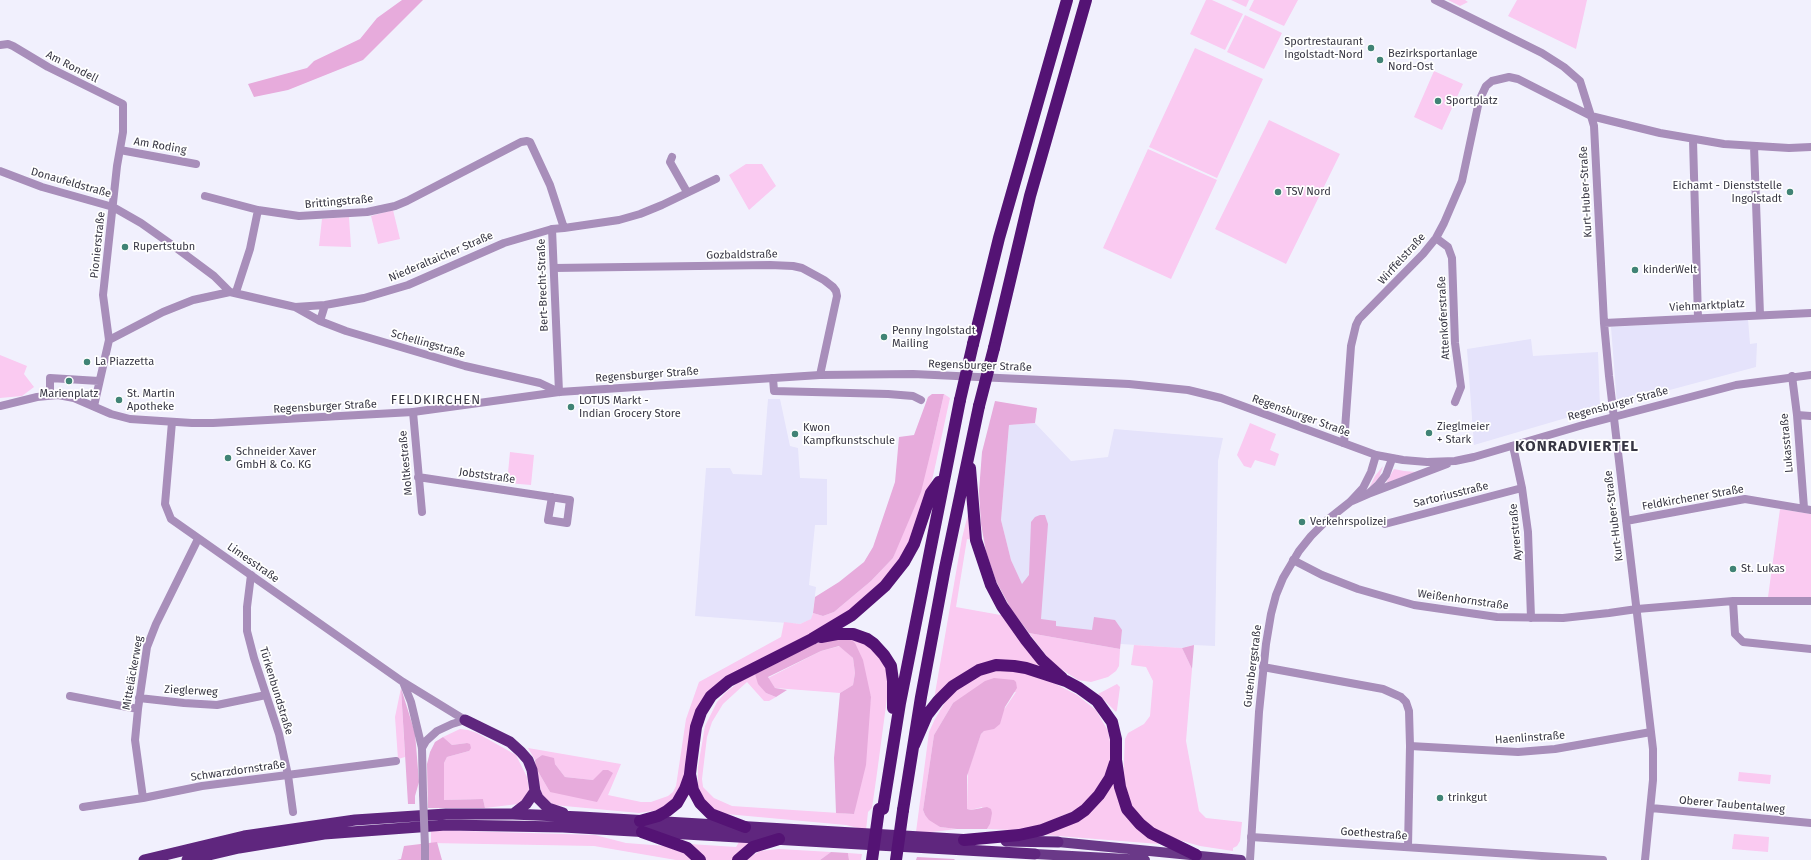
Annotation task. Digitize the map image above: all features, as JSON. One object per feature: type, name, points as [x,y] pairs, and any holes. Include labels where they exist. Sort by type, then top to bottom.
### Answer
[{"type":"highway","points":[[872,860],[900,703],[960,400],[999,238],[1067,0]]},
{"type":"highway","points":[[896,860],[903,810],[945,568],[979,406],[1030,196],[1086,0]]},
{"type":"highway","points":[[969,452],[976,540],[991,585],[1002,606],[1026,640],[1042,660],[1066,681]]},
{"type":"highway","points":[[876,860],[893,720],[939,482],[948,456]]},
{"type":"highway","points":[[641,826],[677,804],[685,789],[690,774],[699,717],[711,696],[735,677],[812,639],[852,615],[867,603],[893,576],[914,544],[931,494],[939,482]]},
{"type":"highway","points":[[812,639],[828,635],[853,634],[867,639],[880,650],[891,666],[894,681],[893,720]]},
{"type":"highway","points":[[914,745],[927,715],[938,701],[953,686],[979,670],[996,664],[1014,666],[1026,668],[1066,681],[1097,701],[1108,715],[1115,730],[1116,760],[1121,794],[1127,809],[1133,817],[1151,833],[1196,855]]},
{"type":"highway","points":[[465,720],[510,742],[522,752],[528,760],[532,770],[535,791],[538,798],[548,808],[581,817]]},
{"type":"highway","points":[[964,840],[1019,835],[1042,830],[1075,817],[1085,810],[1099,795],[1110,778],[1116,760]]},
{"type":"highway","points":[[690,774],[693,790],[705,809],[720,818],[745,827]]},
{"type":"highway","points":[[512,814],[526,804],[535,791]]},
{"type":"highway","points":[[144,860],[244,836],[355,820],[418,815],[512,814],[581,817],[641,826],[778,839],[1035,854]]},
{"type":"highway","points":[[187,860],[239,848],[324,834],[413,827],[505,825],[745,827],[964,840],[1058,842]]},
{"type":"highway","points":[[641,826],[687,848],[700,860]]},
{"type":"highway","points":[[738,860],[753,847],[778,839]]},
{"type":"highway","points":[[974,851],[1020,860]]},
{"type":"main road","points":[[1058,842],[1241,860]]},
{"type":"main road","points":[[1058,842],[1068,846],[1079,858]]},
{"type":"main road","points":[[1079,858],[1082,851],[1092,845]]},
{"type":"main road","points":[[1035,854],[1079,858],[1144,860]]},
{"type":"street","name":"Kurt-Huber-Straße","points":[[1435,0],[1542,53],[1564,67],[1580,81],[1594,126],[1604,323],[1613,417],[1654,762],[1651,808],[1645,860]]},
{"type":"street","name":"Am Rondell","points":[[0,45],[8,44],[13,46],[48,67],[123,104]]},
{"type":"street","name":"Wirffelstraße","points":[[1344,443],[1352,346],[1356,325],[1364,314],[1410,270],[1436,238],[1453,204],[1462,181],[1479,101],[1486,86],[1492,81],[1501,78],[1518,79],[1591,116]]},
{"type":"street","name":"Pionierstraße","points":[[109,340],[103,295],[124,123],[123,104]]},
{"type":"street","points":[[1591,116],[1628,126],[1693,140],[1754,146],[1811,147]]},
{"type":"street","points":[[1693,140],[1698,318]]},
{"type":"street","name":"Brittingstraße","points":[[205,196],[258,210],[299,216],[341,214],[383,209],[407,201],[521,142],[527,141],[532,145],[550,186],[564,228]]},
{"type":"street","points":[[1754,146],[1760,315]]},
{"type":"street","name":"Am Roding","points":[[120,150],[196,164]]},
{"type":"street","points":[[672,157],[670,162],[687,192]]},
{"type":"street","name":"Donaufeldstraße","points":[[0,171],[42,187],[113,207],[140,222],[214,276],[233,292]]},
{"type":"street","name":"Bert-Brecht-Straße","points":[[558,392],[552,230],[626,218],[662,205],[716,178]]},
{"type":"street","points":[[233,292],[250,249],[258,210]]},
{"type":"street","name":"Niederaltaicher Straße","points":[[109,340],[163,312],[193,300],[233,292],[295,307],[325,305],[364,298],[408,285],[504,243],[552,230]]},
{"type":"street","name":"Attenkoferstraße","points":[[1436,238],[1448,247],[1452,258],[1456,343],[1461,387],[1455,402]]},
{"type":"street","name":"Gozbaldstraße","points":[[554,268],[783,265],[802,268],[815,274],[833,287],[838,296],[820,375]]},
{"type":"street","points":[[320,321],[325,305]]},
{"type":"street","name":"Schellingstraße","points":[[295,307],[320,321],[361,336],[435,358],[540,383],[558,392]]},
{"type":"street","name":"Viehmarktplatz","points":[[1604,323],[1811,313]]},
{"type":"street","points":[[0,406],[50,394],[74,398],[94,406],[109,340]]},
{"type":"street","name":"Regensburger Straße","points":[[94,406],[120,417],[172,422],[192,423],[259,421],[413,412],[558,392],[820,375],[913,374],[1122,383],[1169,387],[1221,398],[1376,455],[1392,459],[1427,462],[1455,461],[1613,417],[1736,385],[1792,376],[1811,375]]},
{"type":"street","name":"Lukasstraße","points":[[1792,376],[1807,509]]},
{"type":"street","points":[[50,394],[50,378],[99,381]]},
{"type":"street","points":[[773,378],[774,391],[888,394],[913,396],[921,400]]},
{"type":"street","name":"Moltkestraße","points":[[413,412],[422,512]]},
{"type":"street","points":[[1797,415],[1811,416]]},
{"type":"street","name":"Limesstraße","points":[[172,422],[165,498],[166,509],[175,522],[403,682],[465,720]]},
{"type":"street","name":"Ayrerstraße","points":[[1513,446],[1522,488],[1528,532],[1531,618]]},
{"type":"street","name":"Gutenbergstraße","points":[[1250,860],[1263,667],[1274,602],[1283,578],[1293,560],[1311,536],[1326,521],[1350,502],[1363,488],[1371,472],[1376,455]]},
{"type":"street","name":"Gutenbergstraße","points":[[1350,502],[1368,494],[1386,475],[1392,459]]},
{"type":"street","points":[[1368,494],[1455,461]]},
{"type":"street","name":"Jobststraße","points":[[418,477],[552,497]]},
{"type":"street","name":"Sartoriusstraße","points":[[1385,524],[1522,488]]},
{"type":"street","name":"Feldkirchener Straße","points":[[1626,521],[1745,498],[1807,509]]},
{"type":"street","name":"Mitteläckerweg","points":[[143,798],[135,740],[144,664],[151,634],[198,539]]},
{"type":"street","name":"Weißenhornstraße","points":[[1293,560],[1322,575],[1358,589],[1414,605],[1476,615],[1531,618],[1571,617],[1637,609],[1733,601],[1811,601]]},
{"type":"street","name":"Türkenbundstraße","points":[[251,575],[247,607],[247,631],[278,734],[288,775],[293,812]]},
{"type":"street","points":[[1733,601],[1735,634],[1743,642],[1811,649]]},
{"type":"street","points":[[1263,667],[1383,689],[1401,696],[1406,702],[1410,746],[1408,847]]},
{"type":"street","points":[[403,682],[411,702],[422,748],[425,860]]},
{"type":"street","points":[[70,696],[138,710]]},
{"type":"street","name":"Zieglerweg","points":[[139,698],[217,705],[266,696]]},
{"type":"street","points":[[422,748],[426,741],[437,731],[465,720]]},
{"type":"street","name":"Haenlinstraße","points":[[1410,746],[1518,752],[1554,749],[1651,732]]},
{"type":"street","name":"Schwarzdornstraße","points":[[83,807],[143,798],[202,786],[396,761]]},
{"type":"street","name":"Oberer Taubentalweg","points":[[1651,808],[1811,823]]},
{"type":"street","name":"Goethestraße","points":[[1251,837],[1408,847],[1495,856],[1603,860]]},
{"type":"shaded area","points":[[402,0],[423,0],[363,60],[288,90],[254,97],[248,84],[307,68],[314,61],[360,39],[377,18]]},
{"type":"shaded area","points":[[1206,0],[1212,0],[1243,14],[1225,50],[1190,34]]},
{"type":"shaded area","points":[[1231,0],[1249,0],[1246,7]]},
{"type":"shaded area","points":[[1254,0],[1298,0],[1284,26],[1249,10]]},
{"type":"shaded area","points":[[1448,0],[1465,0],[1468,2],[1460,6]]},
{"type":"shaded area","points":[[1517,0],[1587,0],[1576,49],[1508,16]]},
{"type":"shaded area","points":[[1245,15],[1282,33],[1264,69],[1227,52]]},
{"type":"shaded area","points":[[1195,48],[1263,79],[1217,178],[1149,147]]},
{"type":"shaded area","name":"Sportplatz","points":[[1434,71],[1463,84],[1442,130],[1414,117]]},
{"type":"shaded area","name":"TSV Nord","points":[[1269,120],[1340,154],[1286,264],[1215,229]]},
{"type":"shaded area","points":[[1148,149],[1217,180],[1171,279],[1103,248]]},
{"type":"shaded area","points":[[746,164],[762,164],[776,186],[749,210],[729,175]]},
{"type":"shaded area","points":[[393,210],[400,239],[378,244],[371,216]]},
{"type":"shaded area","points":[[349,217],[351,247],[319,246],[322,219]]},
{"type":"shaded area","points":[[1748,319],[1750,344],[1757,343],[1756,367],[1617,404],[1611,327]]},
{"type":"shaded area","points":[[1531,339],[1533,356],[1598,352],[1600,408],[1474,445],[1467,349]]},
{"type":"shaded area","points":[[0,355],[27,366],[24,374],[34,387],[22,396],[0,398]]},
{"type":"shaded area","points":[[932,394],[944,394],[932,447],[921,492],[893,558],[871,581],[834,612],[823,616],[813,613],[815,597],[839,582],[864,562],[873,547],[895,482],[899,437],[914,435],[928,397]]},
{"type":"shaded area","points":[[944,394],[950,398],[933,476],[924,507],[904,554],[880,586],[841,618],[709,691],[684,785],[666,809],[639,813],[554,805],[547,800],[542,795],[536,768],[550,792],[593,780],[565,777],[555,764],[542,755],[535,760],[528,748],[621,764],[608,795],[641,802],[651,802],[668,796],[673,792],[676,786],[686,719],[699,682],[781,637],[784,622],[800,624],[811,619],[813,613],[823,616],[834,612],[871,581],[893,558],[932,447]]},
{"type":"shaded area","points":[[768,399],[780,399],[790,446],[798,448],[800,478],[827,479],[827,525],[815,525],[809,585],[816,587],[812,619],[800,624],[695,616],[706,468],[730,468],[733,474],[762,475]]},
{"type":"shaded area","points":[[995,401],[1037,408],[1035,423],[1009,425],[1001,520],[1011,560],[1022,584],[1029,575],[1031,522],[1035,517],[1045,515],[1048,524],[1041,619],[1056,621],[1056,626],[1092,630],[1094,617],[1115,620],[1122,630],[1120,649],[1029,633],[1011,609],[996,581],[986,552],[981,524],[979,491],[982,452]]},
{"type":"shaded area","points":[[1035,423],[1071,461],[1108,457],[1114,429],[1223,438],[1218,461],[1215,646],[1194,645],[1181,648],[1121,644],[1056,635],[1040,624],[1011,560],[1001,520],[1009,425]]},
{"type":"shaded area","points":[[1250,423],[1276,434],[1270,450],[1279,454],[1275,466],[1255,460],[1251,468],[1244,466],[1237,455]]},
{"type":"shaded area","points":[[510,452],[534,455],[531,485],[507,483]]},
{"type":"shaded area","points":[[1383,466],[1379,478],[1369,488],[1375,476]]},
{"type":"shaded area","points":[[1394,469],[1404,471],[1416,472],[1386,483]]},
{"type":"shaded area","points":[[970,506],[973,540],[967,539],[956,607],[1006,616],[1046,670],[1007,661],[934,699],[962,538]]},
{"type":"shaded area","points":[[1780,509],[1811,514],[1811,597],[1768,597]]},
{"type":"shaded area","points":[[1029,633],[1120,649],[1119,666],[1116,671],[1108,677],[1091,682],[1078,680],[1052,663]]},
{"type":"shaded area","points":[[849,638],[863,643],[879,655],[888,673],[887,698],[877,773],[872,808],[868,812],[866,830],[846,825],[726,814],[716,811],[707,804],[701,795],[698,786],[698,767],[705,726],[717,702],[726,692],[739,682],[755,674],[766,693],[776,697],[769,701],[764,701],[747,682],[723,704],[712,722],[707,737],[702,779],[703,787],[714,798],[732,806],[854,814],[871,697]]},
{"type":"shaded area","points":[[849,638],[855,643],[863,660],[871,697],[866,765],[854,814],[836,813],[834,758],[840,693],[853,685],[855,673],[853,658],[839,646],[821,651],[768,677],[775,688],[787,690],[776,697],[766,693],[758,684],[755,674],[814,644],[824,641]]},
{"type":"shaded area","points":[[1134,645],[1182,648],[1192,669],[1186,741],[1199,811],[1206,818],[1242,822],[1240,841],[1237,846],[1233,848],[1233,851],[1200,846],[1172,838],[1147,826],[1131,807],[1123,781],[1125,739],[1128,733],[1144,724],[1150,716],[1153,681],[1146,667],[1131,665]]},
{"type":"shaded area","points":[[1194,645],[1192,669],[1182,648]]},
{"type":"shaded area","points":[[840,646],[853,658],[855,673],[853,685],[840,693],[775,688],[768,678],[821,651]]},
{"type":"shaded area","points":[[997,669],[1021,672],[1050,681],[1077,695],[1096,710],[1108,731],[1110,742],[1110,762],[1103,783],[1081,808],[1035,827],[1012,830],[987,829],[990,824],[982,807],[971,810],[967,809],[968,771],[981,734],[1003,711],[1016,692],[953,703],[934,735],[923,810],[925,815],[940,827],[957,829],[916,832],[929,732],[935,719],[950,694],[974,677]]},
{"type":"shaded area","points":[[994,678],[1014,680],[1017,688],[1005,707],[1000,724],[994,729],[984,731],[981,734],[967,776],[967,809],[971,810],[987,807],[991,809],[992,813],[990,824],[987,829],[957,829],[940,827],[929,820],[923,810],[934,735],[953,703],[985,681]]},
{"type":"shaded area","points":[[1117,684],[1120,687],[1116,712],[1098,694]]},
{"type":"shaded area","points":[[401,688],[405,757],[398,759],[395,717]]},
{"type":"shaded area","points":[[401,688],[415,733],[419,782],[415,796],[415,804],[408,804]]},
{"type":"shaded area","points":[[460,729],[477,733],[516,755],[527,777],[529,789],[528,795],[518,804],[485,808],[483,799],[444,800],[444,763],[447,757],[469,751],[467,743],[452,745],[443,737]]},
{"type":"shaded area","points":[[443,737],[452,745],[467,743],[470,744],[471,748],[469,751],[447,757],[444,763],[444,800],[483,799],[485,808],[428,808],[427,764],[430,752],[435,742]]},
{"type":"shaded area","points":[[542,755],[554,758],[555,764],[565,777],[593,780],[603,770],[608,770],[613,773],[597,802],[550,792],[536,768],[535,760]]},
{"type":"shaded area","points":[[1739,772],[1771,775],[1770,784],[1738,781]]},
{"type":"shaded area","points":[[1113,782],[1159,844],[1045,835]]},
{"type":"shaded area","points":[[431,830],[595,835],[626,843],[666,846],[681,849],[695,860],[676,860],[594,846],[431,843]]},
{"type":"shaded area","points":[[1734,834],[1769,837],[1768,852],[1732,849]]},
{"type":"shaded area","points":[[437,842],[442,860],[397,860],[401,859],[404,846]]},
{"type":"shaded area","points":[[739,842],[755,843],[733,860],[705,860],[690,844],[736,847]]},
{"type":"shaded area","points":[[779,849],[831,852],[820,860],[745,860],[760,851]]},
{"type":"shaded area","points":[[831,852],[848,853],[849,860],[820,860]]},
{"type":"shaded area","points":[[848,853],[862,854],[861,860],[849,860]]},
{"type":"shaded area","points":[[917,857],[954,859],[955,860],[916,860]]},
{"type":"place","name":"Sportrestaurant Ingolstadt-Nord","points":[[1371,48]]},
{"type":"place","name":"Bezirksportanlage Nord-Ost","points":[[1380,60]]},
{"type":"place","name":"Sportplatz","points":[[1438,101]]},
{"type":"place","name":"TSV Nord","points":[[1278,192]]},
{"type":"place","name":"Eichamt - Dienststelle Ingolstadt","points":[[1790,192]]},
{"type":"place","name":"Rupertstubn","points":[[125,247]]},
{"type":"place","name":"kinderWelt","points":[[1635,270]]},
{"type":"place","name":"Penny Ingolstadt Mailing","points":[[884,337]]},
{"type":"place","name":"La Piazzetta","points":[[87,362]]},
{"type":"place","name":"Marienplatz","points":[[69,381]]},
{"type":"place","name":"St. Martin Apotheke","points":[[119,400]]},
{"type":"place","name":"LOTUS Markt - Indian Grocery Store","points":[[571,407]]},
{"type":"place","name":"Zieglmeier + Stark","points":[[1429,433]]},
{"type":"place","name":"Kwon Kampfkunstschule","points":[[795,434]]},
{"type":"place","name":"Schneider Xaver GmbH & Co. KG","points":[[228,458]]},
{"type":"place","name":"Verkehrspolizei","points":[[1302,522]]},
{"type":"place","name":"St. Lukas","points":[[1733,569]]},
{"type":"place","name":"trinkgut","points":[[1440,798]]},
{"type":"district","name":"FELDKIRCHEN","points":[[436,400]]},
{"type":"district","name":"KONRADVIERTEL","points":[[1577,447]]}]
